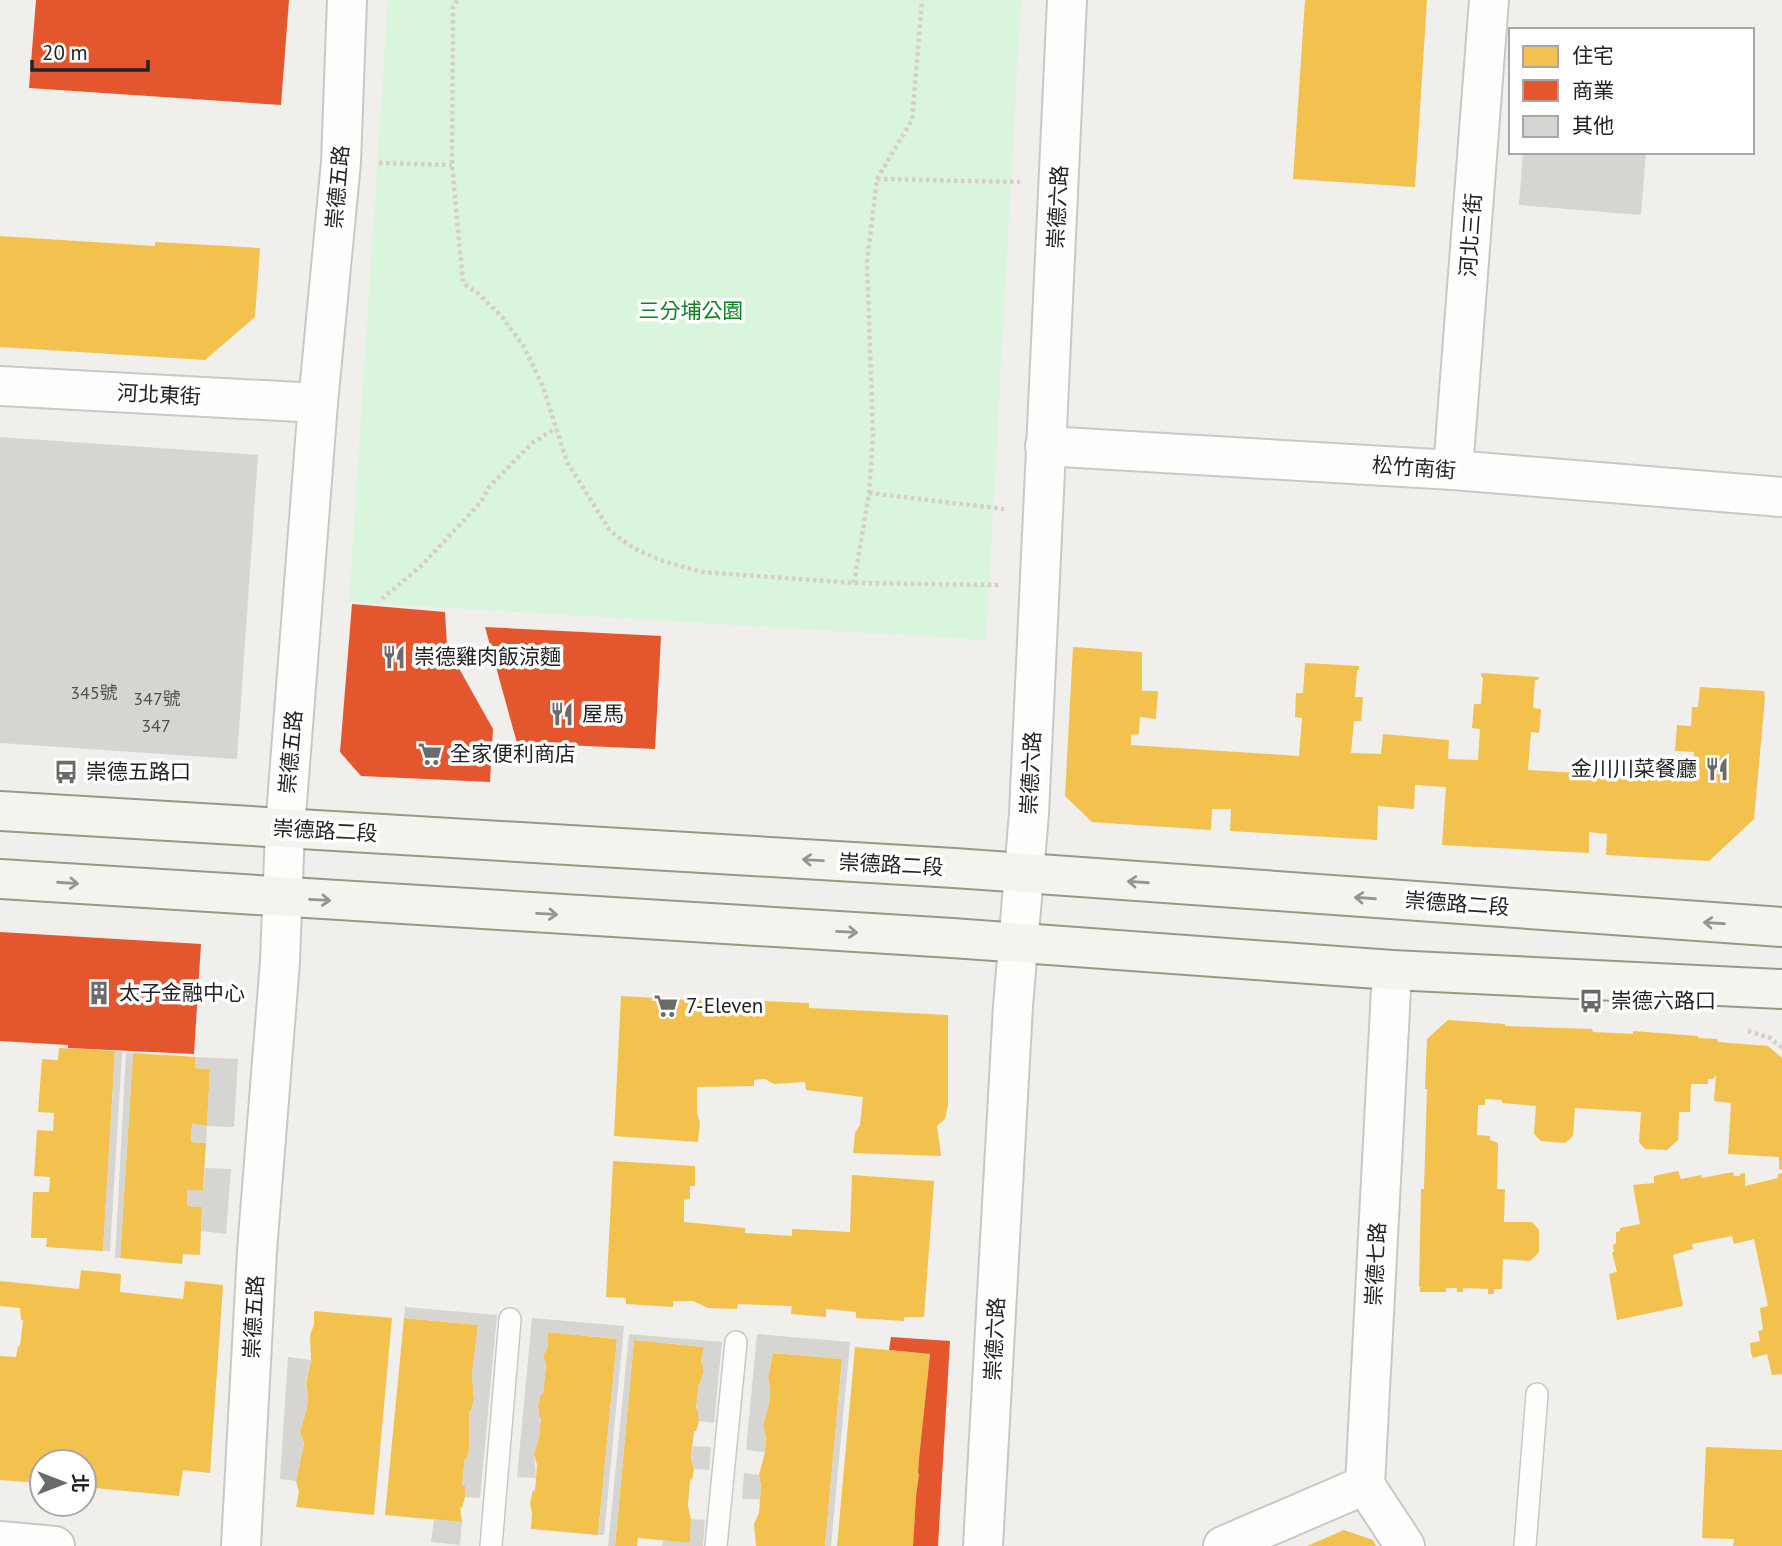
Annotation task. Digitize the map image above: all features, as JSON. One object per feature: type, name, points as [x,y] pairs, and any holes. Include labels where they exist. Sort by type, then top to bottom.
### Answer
[{"type":"main road","name":"崇德路二段","points":[[0,811],[1023,874],[1782,927]]},
{"type":"main road","points":[[0,879],[1019,943],[1392,970],[1782,989]]},
{"type":"street","name":"崇德五路","points":[[241,1546],[257,1251],[280,961],[285,829],[318,403],[341,162],[347,0]]},
{"type":"street","name":"崇德六路","points":[[983,1546],[1013,1006],[1029,813],[1067,0]]},
{"type":"street","name":"河北三街","points":[[1452,470],[1489,0]]},
{"type":"street","name":"河北東街","points":[[0,386],[318,403]]},
{"type":"street","name":"松竹南街","points":[[1045,446],[1452,470],[1782,497]]},
{"type":"street","name":"崇德七路","points":[[1365,1485],[1392,970]]},
{"type":"street","points":[[1223,1546],[1365,1485],[1405,1546]]},
{"type":"lane","points":[[491,1546],[510,1319]]},
{"type":"lane","points":[[716,1546],[736,1342]]},
{"type":"lane","points":[[1525,1546],[1537,1394]]},
{"type":"path","points":[[457,0],[453,7],[452,165],[463,282],[503,318],[524,347],[543,387],[567,462],[610,531],[635,550],[702,572],[854,583],[1040,585]]},
{"type":"path","points":[[854,583],[869,493],[873,436],[867,262],[877,179],[912,120],[922,0]]},
{"type":"path","points":[[341,162],[452,165]]},
{"type":"path","points":[[877,179],[1059,183]]},
{"type":"path","points":[[382,599],[422,565],[531,443],[556,428]]},
{"type":"path","points":[[869,493],[1043,514]]},
{"type":"path","points":[[1748,1031],[1770,1038],[1782,1048]]},
{"type":"green space","name":"三分埔公園","points":[[388,0],[1021,0],[986,640],[349,602]]},
{"type":"building: 住宅","points":[[1305,0],[1427,0],[1415,187],[1293,179]]},
{"type":"building: 住宅","points":[[0,236],[155,246],[155,242],[260,248],[255,317],[205,360],[0,347]]},
{"type":"building: 住宅","points":[[1073,647],[1142,652],[1142,691],[1158,691],[1156,719],[1140,717],[1139,734],[1131,735],[1131,745],[1299,756],[1302,718],[1295,717],[1296,693],[1303,693],[1305,663],[1359,666],[1355,697],[1363,697],[1361,721],[1354,721],[1351,753],[1381,754],[1383,734],[1449,740],[1448,759],[1478,760],[1480,729],[1472,728],[1474,704],[1481,704],[1481,673],[1539,677],[1535,680],[1533,708],[1541,709],[1539,733],[1531,732],[1528,770],[1697,780],[1697,772],[1693,771],[1694,752],[1675,751],[1677,725],[1691,726],[1692,707],[1698,707],[1700,687],[1764,691],[1754,819],[1709,861],[1606,855],[1607,834],[1589,832],[1589,853],[1442,845],[1446,787],[1415,785],[1414,809],[1378,806],[1377,840],[1230,831],[1231,809],[1212,809],[1211,830],[1092,822],[1065,796]]},
{"type":"building: 住宅","points":[[621,996],[761,1004],[760,1001],[809,1003],[809,1008],[948,1015],[948,1105],[945,1119],[937,1126],[941,1156],[853,1153],[863,1097],[806,1090],[805,1082],[774,1084],[765,1079],[754,1080],[754,1086],[697,1087],[697,1113],[700,1122],[698,1142],[614,1136]]},
{"type":"building: 住宅","points":[[1448,1020],[1505,1026],[1592,1029],[1593,1032],[1633,1034],[1633,1031],[1698,1036],[1717,1039],[1718,1042],[1768,1046],[1782,1058],[1782,1169],[1779,1170],[1779,1157],[1728,1154],[1731,1103],[1714,1101],[1716,1075],[1713,1079],[1708,1079],[1708,1084],[1691,1084],[1690,1112],[1679,1112],[1678,1140],[1667,1150],[1645,1149],[1639,1142],[1641,1112],[1575,1108],[1573,1136],[1565,1143],[1541,1141],[1534,1134],[1536,1106],[1485,1099],[1485,1105],[1478,1105],[1477,1135],[1490,1136],[1490,1140],[1498,1143],[1497,1189],[1505,1189],[1504,1222],[1532,1222],[1539,1230],[1539,1252],[1530,1261],[1503,1259],[1502,1289],[1494,1289],[1494,1294],[1488,1294],[1488,1289],[1463,1288],[1463,1292],[1457,1292],[1457,1288],[1446,1288],[1446,1292],[1420,1292],[1427,1039]]},
{"type":"building: 住宅","points":[[59,1048],[115,1051],[103,1251],[46,1247],[47,1238],[31,1238],[33,1192],[49,1192],[50,1177],[34,1176],[37,1130],[53,1131],[54,1113],[38,1112],[42,1059],[58,1060]]},
{"type":"building: 住宅","points":[[133,1053],[196,1057],[195,1068],[210,1069],[207,1126],[192,1124],[191,1142],[206,1143],[203,1191],[187,1190],[187,1206],[202,1207],[200,1255],[183,1254],[182,1264],[120,1258]]},
{"type":"building: 住宅","points":[[613,1161],[695,1166],[695,1186],[690,1186],[690,1199],[684,1200],[684,1222],[745,1228],[745,1233],[792,1236],[792,1229],[850,1232],[852,1175],[934,1181],[924,1317],[904,1317],[904,1321],[856,1318],[856,1312],[826,1309],[826,1317],[791,1314],[792,1306],[738,1304],[737,1309],[708,1308],[693,1301],[673,1301],[673,1307],[626,1304],[626,1298],[606,1297]]},
{"type":"building: 住宅","points":[[1678,1171],[1681,1179],[1733,1172],[1734,1176],[1740,1176],[1745,1173],[1745,1186],[1778,1178],[1778,1174],[1782,1173],[1782,1374],[1772,1375],[1767,1354],[1753,1358],[1751,1353],[1750,1343],[1760,1341],[1758,1331],[1763,1330],[1760,1308],[1768,1306],[1754,1239],[1734,1244],[1732,1236],[1692,1244],[1693,1249],[1673,1255],[1683,1306],[1617,1320],[1609,1274],[1617,1272],[1612,1252],[1616,1243],[1616,1232],[1620,1231],[1620,1228],[1640,1224],[1633,1185],[1654,1183],[1654,1176]]},
{"type":"building: 住宅","points":[[81,1270],[121,1274],[120,1292],[183,1299],[185,1281],[223,1285],[210,1473],[183,1470],[179,1496],[98,1488],[98,1448],[28,1448],[28,1482],[0,1480],[0,1356],[16,1357],[23,1320],[20,1308],[0,1306],[0,1281],[79,1289]]},
{"type":"building: 住宅","points":[[314,1311],[392,1318],[374,1515],[296,1507],[299,1492],[296,1481],[304,1443],[300,1432],[307,1408],[306,1384],[311,1360],[310,1335],[314,1325]]},
{"type":"building: 住宅","points":[[404,1318],[478,1325],[472,1375],[474,1399],[469,1410],[469,1449],[467,1459],[465,1458],[462,1486],[465,1486],[465,1497],[462,1508],[460,1507],[462,1522],[385,1515]]},
{"type":"building: 住宅","points":[[548,1332],[617,1339],[598,1535],[531,1529],[530,1503],[533,1490],[535,1491],[537,1465],[534,1454],[541,1417],[538,1406],[543,1394],[546,1365],[543,1356],[548,1347]]},
{"type":"building: 住宅","points":[[634,1340],[704,1347],[701,1361],[704,1371],[699,1383],[696,1409],[699,1421],[694,1431],[691,1459],[694,1469],[692,1480],[690,1479],[688,1506],[691,1519],[690,1543],[638,1538],[637,1546],[615,1546]]},
{"type":"building: 住宅","points":[[855,1347],[930,1354],[913,1546],[837,1546]]},
{"type":"building: 住宅","points":[[773,1353],[842,1359],[825,1546],[756,1546],[754,1524],[759,1513],[759,1475],[766,1438],[763,1426],[769,1403],[768,1378]]},
{"type":"building: 住宅","points":[[1706,1447],[1782,1450],[1782,1546],[1733,1546],[1734,1539],[1702,1538]]},
{"type":"building: 住宅","points":[[1344,1530],[1373,1540],[1376,1546],[1307,1546]]},
{"type":"building: 商業","points":[[36,0],[289,0],[281,105],[29,88]]},
{"type":"building: 商業","points":[[352,604],[445,612],[447,647],[493,729],[490,782],[361,776],[340,752]]},
{"type":"building: 商業","points":[[485,627],[661,636],[655,749],[517,743]]},
{"type":"building: 商業","name":"太子金融中心","points":[[0,932],[201,944],[194,1054],[68,1048],[68,1045],[0,1041]]},
{"type":"building: 商業","points":[[891,1337],[950,1341],[938,1546],[913,1546],[930,1354],[889,1350]]},
{"type":"building: 其他","points":[[1523,154],[1646,154],[1641,215],[1519,205]]},
{"type":"building: 其他","points":[[0,437],[258,455],[237,759],[0,743]]},
{"type":"building: 其他","points":[[115,1051],[122,1052],[110,1251],[103,1251]]},
{"type":"building: 其他","points":[[126,1053],[133,1053],[120,1258],[115,1258]]},
{"type":"building: 其他","points":[[196,1057],[238,1059],[234,1127],[207,1126],[210,1069],[195,1068]]},
{"type":"building: 其他","points":[[192,1124],[207,1126],[206,1143],[191,1142]]},
{"type":"building: 其他","points":[[205,1168],[231,1169],[226,1234],[201,1231],[202,1207],[187,1206],[187,1190],[203,1191]]},
{"type":"building: 其他","points":[[405,1307],[497,1315],[480,1498],[465,1497],[465,1486],[462,1486],[465,1458],[467,1459],[469,1449],[469,1410],[474,1399],[472,1375],[478,1325],[404,1318]]},
{"type":"building: 其他","points":[[532,1318],[624,1326],[604,1535],[598,1535],[617,1339],[548,1332],[548,1347],[543,1356],[546,1365],[543,1394],[538,1406],[541,1417],[539,1437],[534,1454],[536,1478],[517,1477]]},
{"type":"building: 其他","points":[[629,1334],[722,1342],[714,1423],[699,1421],[696,1409],[699,1383],[704,1371],[701,1361],[704,1347],[634,1340],[615,1546],[608,1546]]},
{"type":"building: 其他","points":[[757,1334],[850,1342],[831,1546],[825,1546],[842,1359],[773,1353],[768,1378],[769,1403],[763,1426],[765,1452],[746,1450]]},
{"type":"building: 其他","points":[[288,1357],[311,1360],[305,1384],[308,1394],[307,1408],[300,1432],[304,1443],[296,1481],[280,1479]]},
{"type":"building: 其他","points":[[693,1446],[711,1447],[709,1470],[694,1469],[691,1459]]},
{"type":"building: 其他","points":[[744,1473],[759,1475],[760,1499],[742,1499]]},
{"type":"building: 其他","points":[[434,1519],[462,1522],[460,1545],[431,1542]]},
{"type":"building: 其他","points":[[691,1519],[705,1520],[703,1546],[662,1546],[663,1540],[690,1543]]},
{"type":"place","name":"崇德雞肉飯涼麵","points":[[394,657]]},
{"type":"place","name":"屋馬","points":[[562,714]]},
{"type":"place","name":"全家便利商店","points":[[430,754]]},
{"type":"place","name":"金川川菜餐廳","points":[[1717,769]]},
{"type":"place","name":"崇德五路口","points":[[66,772]]},
{"type":"place","name":"太子金融中心","points":[[99,993]]},
{"type":"place","name":"崇德六路口","points":[[1591,1001]]},
{"type":"place","name":"7-Eleven","points":[[666,1006]]}]
